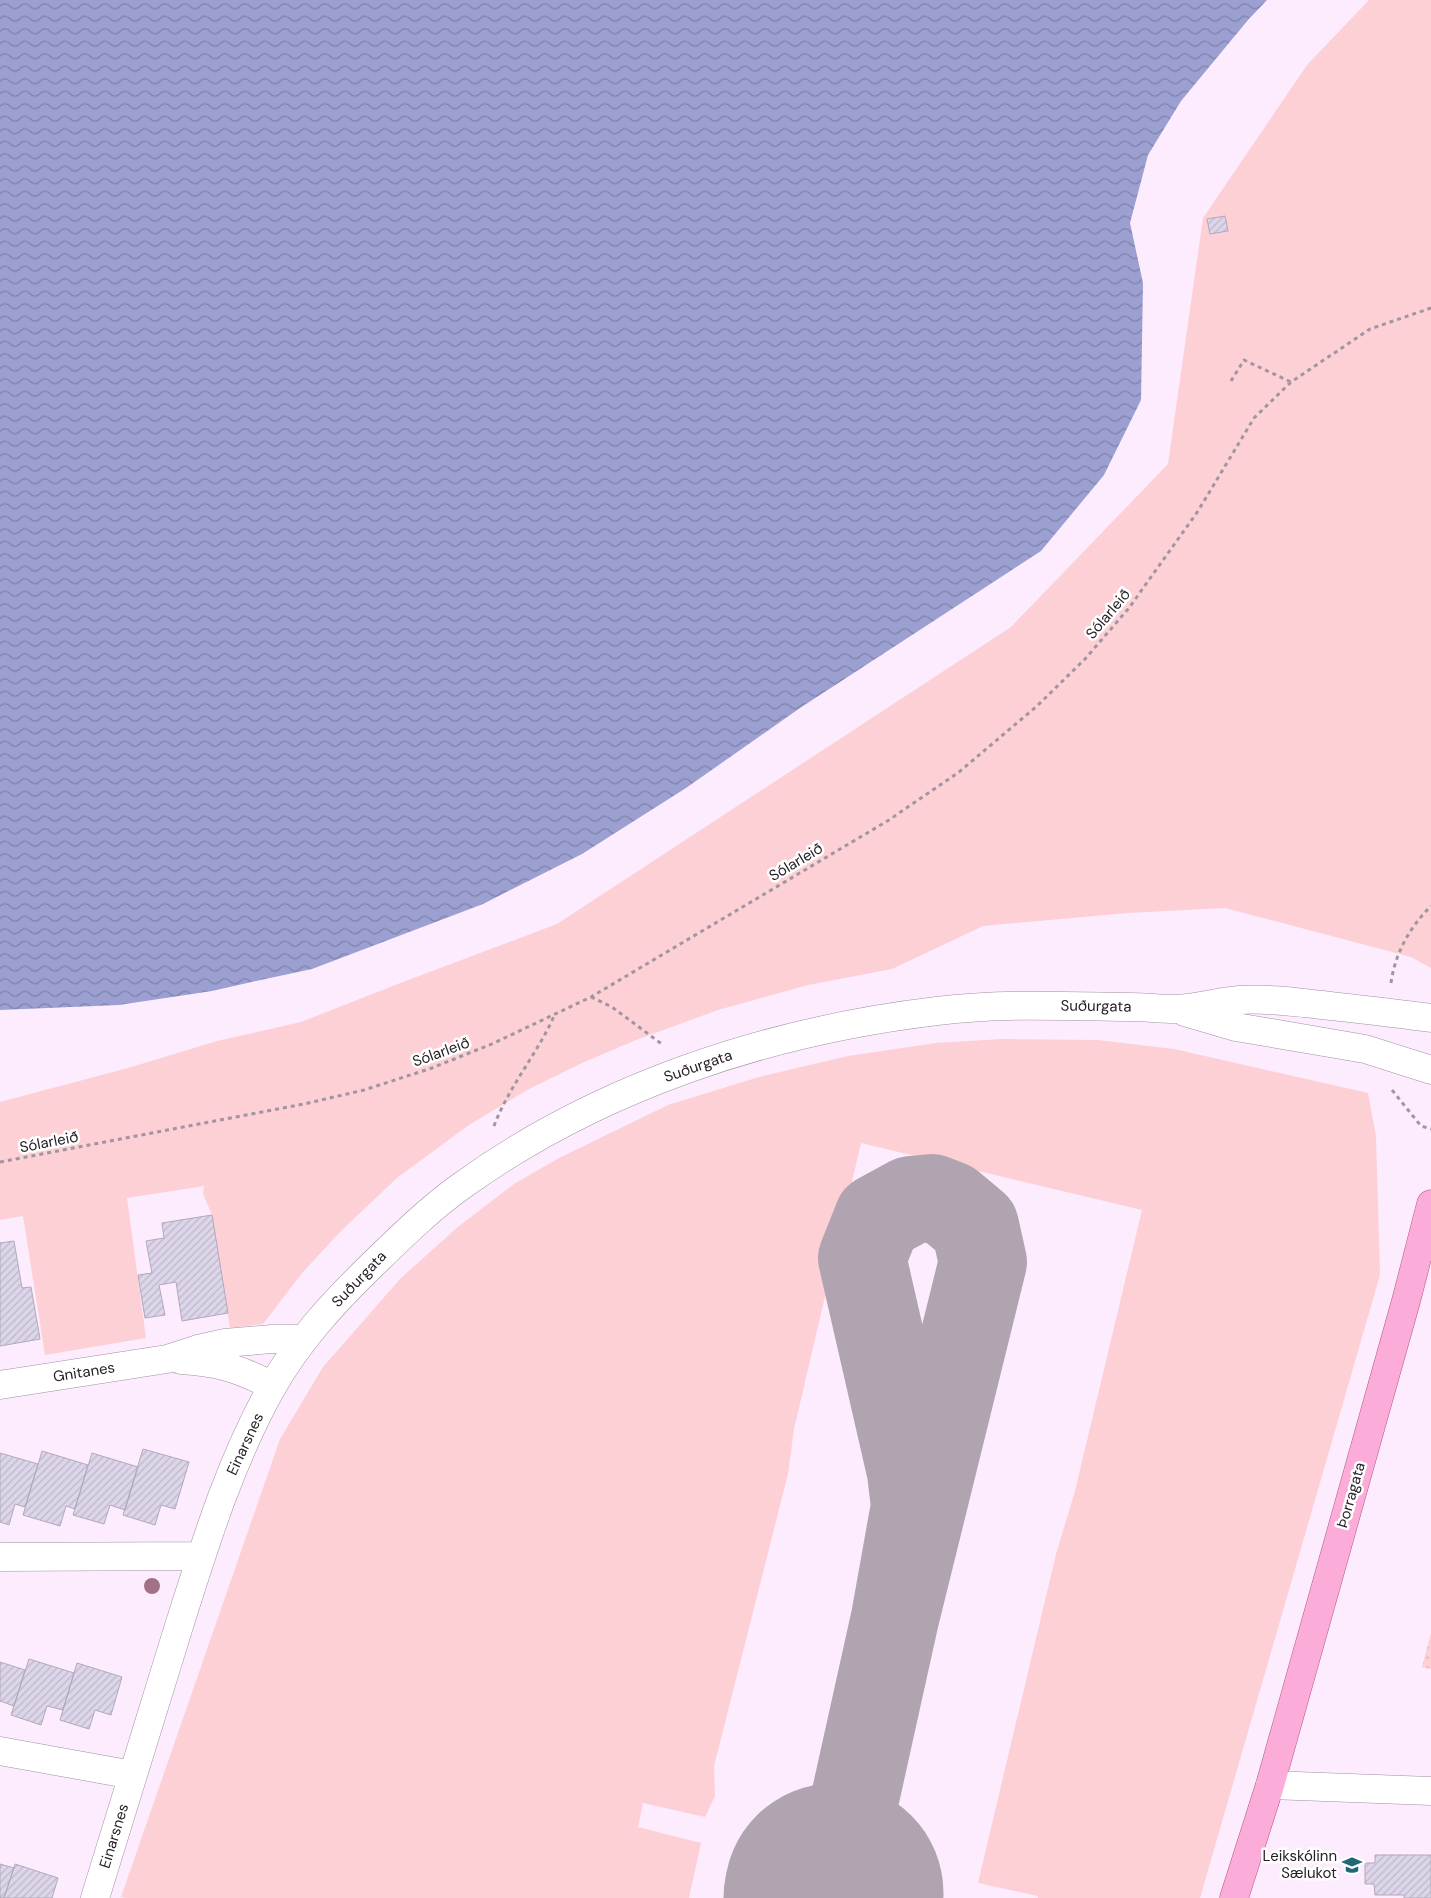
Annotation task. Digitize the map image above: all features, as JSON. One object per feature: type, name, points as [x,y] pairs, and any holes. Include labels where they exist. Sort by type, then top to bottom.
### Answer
[{"type":"main road","name":"Þorragata","points":[[1234,1898],[1270,1785],[1406,1301],[1431,1204]]},
{"type":"street","name":"Suðurgata","points":[[303,1339],[351,1285],[405,1232],[458,1189],[520,1147],[592,1109],[667,1076],[735,1053],[805,1034],[869,1021],[940,1010],[1026,1005],[1176,1009],[1249,1000],[1291,1002],[1429,1020]]},
{"type":"street","name":"Suðurgata","points":[[1176,1009],[1236,1028],[1365,1049],[1431,1070]]},
{"type":"street","name":"Gnitanes","points":[[0,1385],[167,1359],[224,1343],[272,1338],[303,1339]]},
{"type":"street","name":"Einarsnes","points":[[95,1898],[201,1556],[221,1499],[244,1443],[273,1386],[303,1339]]},
{"type":"street","name":"Gnitanes","points":[[167,1359],[209,1362],[241,1371],[273,1386]]},
{"type":"street","points":[[0,1557],[201,1556]]},
{"type":"street","points":[[0,1751],[133,1775]]},
{"type":"street","points":[[1270,1785],[1431,1791]]},
{"type":"path","name":"Sólarleið","points":[[0,1162],[304,1104],[364,1090],[432,1068],[494,1043],[591,997],[889,820],[959,772],[1037,706],[1085,659],[1129,608],[1198,511],[1254,418],[1291,382],[1370,329],[1431,308]]},
{"type":"path","points":[[1231,381],[1244,360],[1291,382]]},
{"type":"path","points":[[1390,991],[1392,976],[1401,946],[1417,920],[1431,906]]},
{"type":"path","points":[[591,997],[612,1006],[666,1047],[657,1051]]},
{"type":"path","points":[[500,1127],[492,1131],[509,1094],[556,1014]]},
{"type":"path","points":[[1387,1084],[1421,1126],[1431,1129]]},
{"type":"shaded area","points":[[1369,0],[1431,0],[1431,968],[1411,957],[1225,908],[1128,913],[983,926],[892,969],[808,985],[718,1010],[636,1040],[582,1063],[527,1090],[469,1125],[398,1177],[341,1231],[302,1273],[263,1324],[230,1328],[212,1215],[203,1194],[204,1186],[127,1198],[146,1338],[45,1355],[23,1216],[0,1220],[0,1102],[128,1068],[217,1041],[301,1022],[557,924],[1011,627],[1168,464],[1203,218],[1307,65]]},
{"type":"shaded area","points":[[1002,1039],[1097,1040],[1174,1049],[1368,1093],[1376,1136],[1380,1275],[1200,1898],[1038,1898],[1038,1896],[978,1883],[1056,1554],[1075,1491],[1142,1210],[861,1143],[794,1429],[788,1474],[714,1766],[715,1796],[705,1817],[643,1803],[638,1827],[701,1843],[689,1898],[121,1897],[280,1439],[323,1367],[401,1278],[459,1226],[514,1184],[559,1158],[668,1105],[759,1077],[848,1056],[936,1043]]},
{"type":"shaded area","points":[[1431,1633],[1431,1669],[1422,1667]]},
{"type":"water","points":[[0,0],[1267,0],[1248,20],[1181,101],[1148,155],[1130,223],[1143,283],[1141,400],[1104,475],[1041,551],[800,708],[686,788],[582,854],[483,904],[312,969],[212,991],[119,1005],[0,1010]]},
{"type":"building","points":[[1225,216],[1228,231],[1210,234],[1207,219]]},
{"type":"building","points":[[212,1215],[228,1313],[182,1321],[176,1282],[159,1285],[165,1315],[145,1318],[138,1275],[152,1273],[146,1241],[164,1238],[162,1223]]},
{"type":"building","points":[[14,1241],[22,1288],[31,1287],[40,1339],[0,1346],[0,1243]]},
{"type":"building","points":[[143,1449],[189,1462],[175,1509],[161,1505],[155,1525],[123,1515]]},
{"type":"building","points":[[42,1451],[88,1465],[75,1509],[66,1506],[60,1526],[23,1515]]},
{"type":"building","points":[[0,1453],[38,1464],[25,1507],[15,1504],[9,1525],[0,1522]]},
{"type":"building","points":[[92,1453],[138,1467],[125,1510],[110,1505],[104,1524],[73,1515]]},
{"type":"building","points":[[29,1659],[74,1673],[63,1710],[47,1706],[41,1725],[11,1715]]},
{"type":"building","points":[[0,1662],[25,1670],[14,1706],[0,1701]]},
{"type":"building","points":[[77,1663],[122,1677],[111,1715],[95,1710],[89,1729],[60,1720]]},
{"type":"building","points":[[1375,1855],[1431,1855],[1431,1898],[1404,1898],[1404,1895],[1375,1895],[1374,1884],[1365,1884],[1365,1863],[1375,1863]]},
{"type":"building","points":[[0,1864],[14,1868],[4,1898],[0,1898]]},
{"type":"building","points":[[15,1864],[58,1878],[52,1898],[4,1898]]},
{"type":"taxiway","points":[[834,1893],[895,1618],[983,1262],[975,1226],[950,1205],[932,1198],[911,1200],[878,1218],[862,1258],[911,1472],[915,1506],[895,1618]]},
{"type":"runway","points":[[833,1898],[834,1893]]},
{"type":"place","name":"Leikskólinn Sælukot","points":[[1352,1865]]}]
